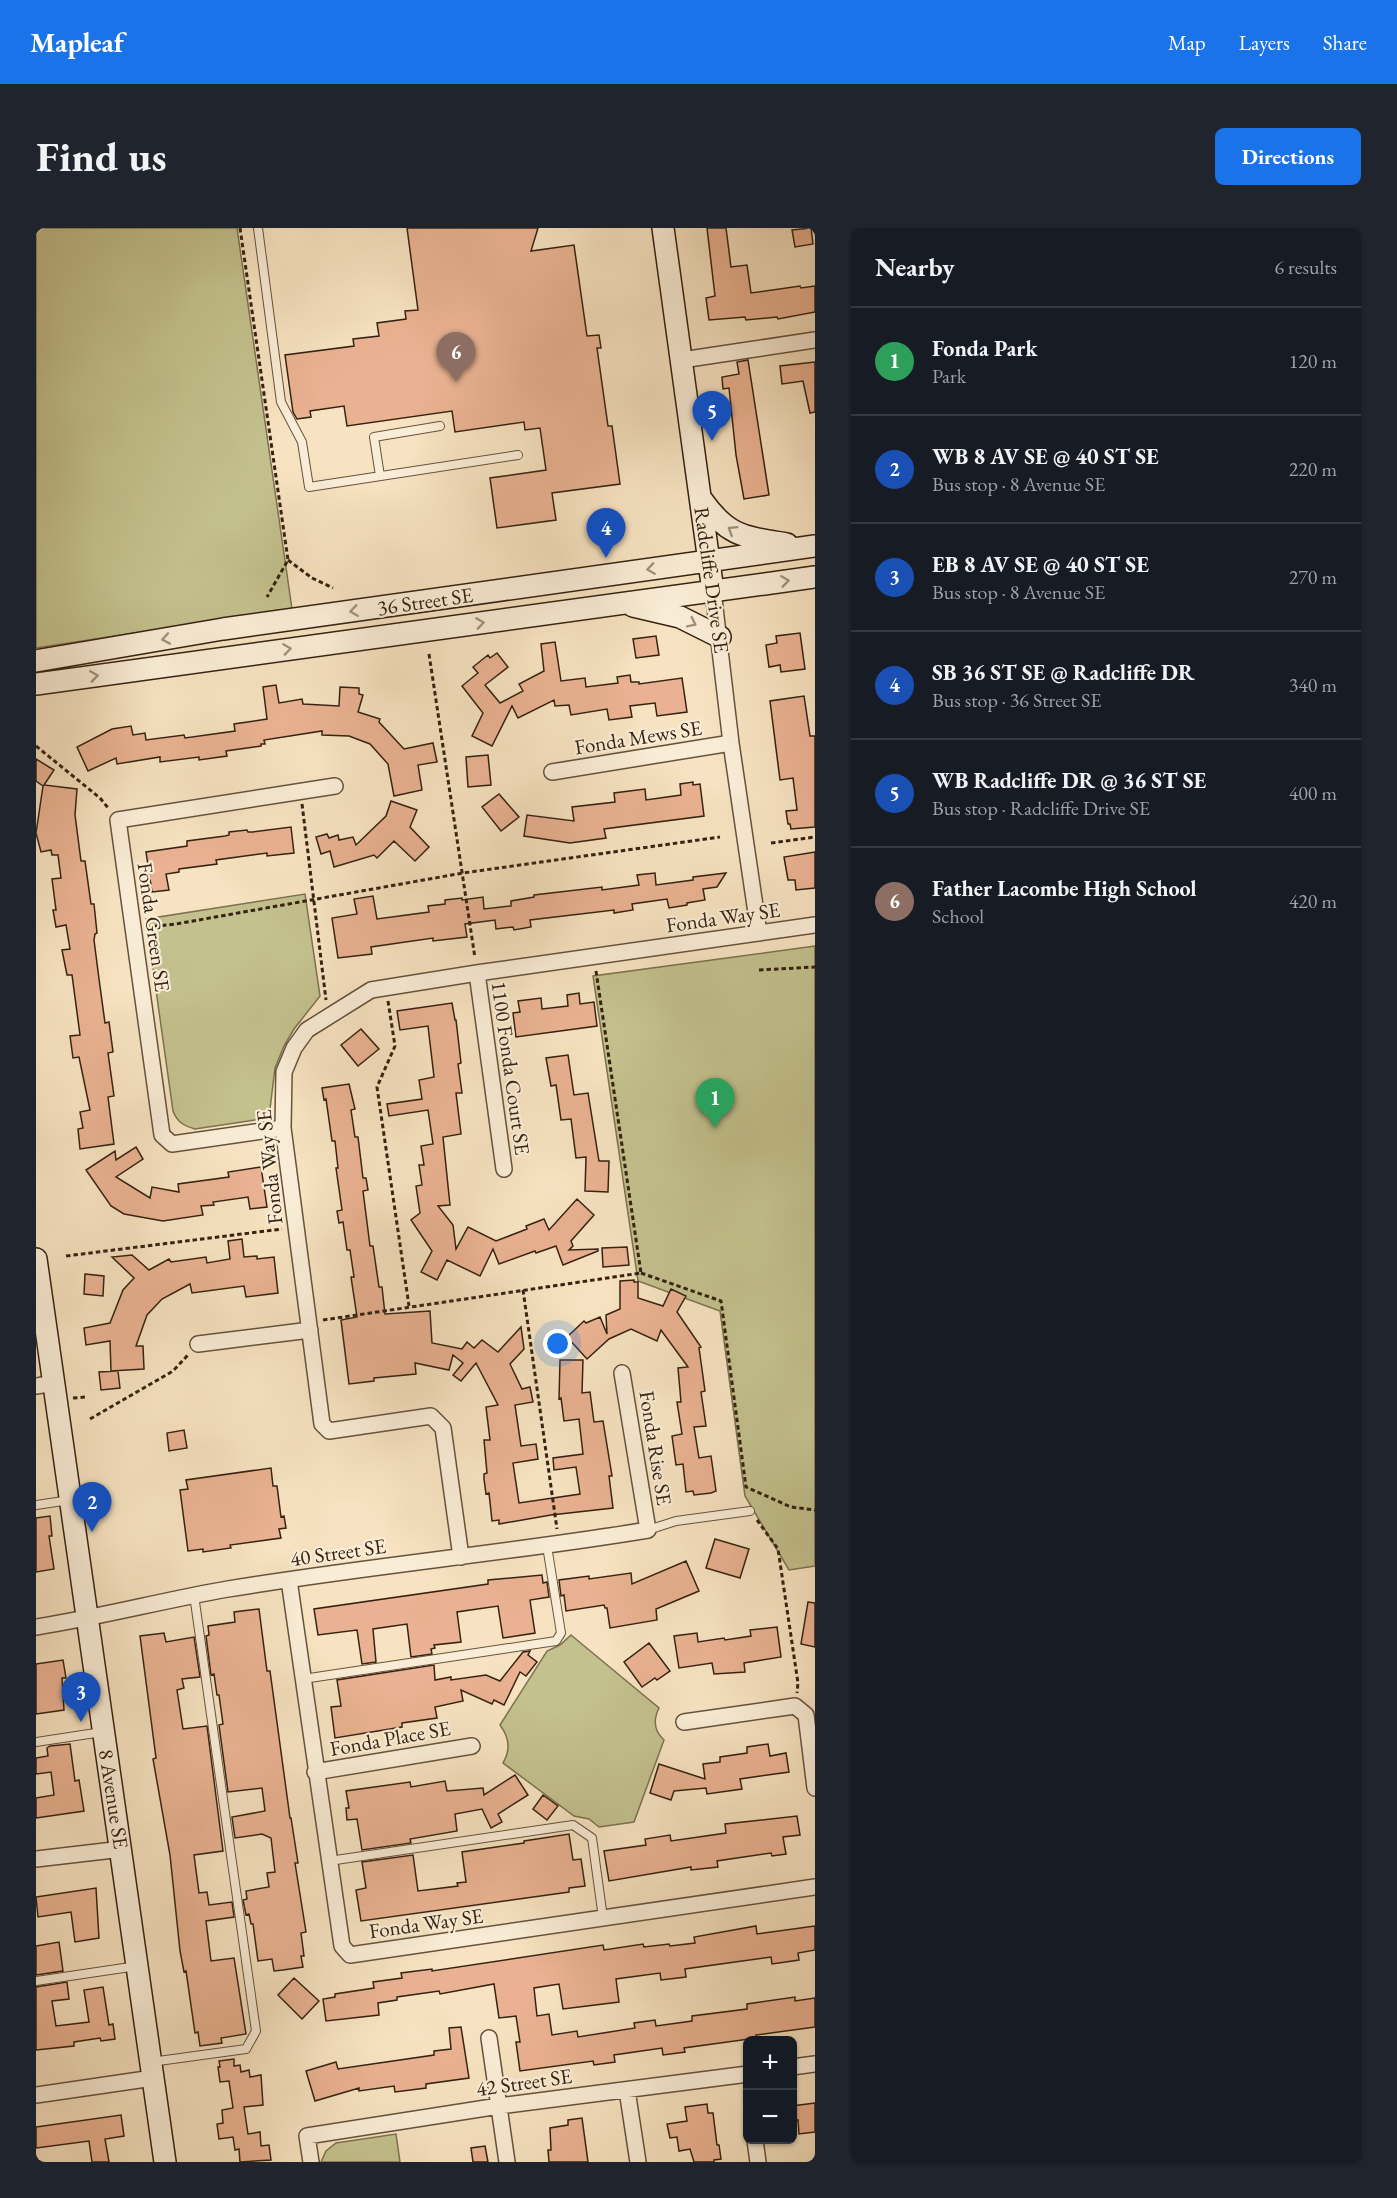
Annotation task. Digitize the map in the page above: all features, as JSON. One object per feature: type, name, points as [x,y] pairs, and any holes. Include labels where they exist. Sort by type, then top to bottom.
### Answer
[{"type":"main road","name":"Radcliffe Drive SE","points":[[663,228],[713,591]]},
{"type":"main road","points":[[701,499],[713,516],[733,533],[746,537],[812,546]]},
{"type":"main road","name":"36 Street SE","points":[[36,661],[223,629],[812,546]]},
{"type":"main road","name":"36 Street SE","points":[[36,684],[815,577]]},
{"type":"main road","points":[[621,603],[680,617],[720,637]]},
{"type":"main road","name":"8 Avenue SE","points":[[36,1264],[45,1384],[71,1500],[165,2162]]},
{"type":"street","points":[[682,360],[815,340]]},
{"type":"street","name":"Radcliffe Drive SE","points":[[713,591],[731,743],[759,933]]},
{"type":"street","name":"Fonda Mews SE","points":[[552,772],[731,743]]},
{"type":"street","points":[[117,820],[335,786]]},
{"type":"street","name":"Fonda Green SE","points":[[117,820],[162,1135],[172,1144],[283,1128]]},
{"type":"street","name":"Fonda Way SE","points":[[461,1557],[443,1428],[431,1416],[329,1431],[322,1424],[283,1128],[284,1072],[294,1048],[307,1030],[371,990],[815,925]]},
{"type":"street","name":"1100 Fonda Court SE","points":[[477,973],[504,1169]]},
{"type":"street","points":[[198,1344],[310,1330]]},
{"type":"street","name":"Fonda Rise SE","points":[[622,1373],[648,1530]]},
{"type":"street","name":"40 Street SE","points":[[36,1627],[87,1619],[194,1595],[648,1530]]},
{"type":"street","name":"Fonda Way SE","points":[[289,1580],[342,1946],[350,1955],[815,1887]]},
{"type":"street","points":[[684,1722],[795,1706],[806,1715],[815,1788]]},
{"type":"street","name":"Fonda Place SE","points":[[315,1772],[472,1746]]},
{"type":"street","points":[[36,1859],[122,1849]]},
{"type":"street","points":[[489,2038],[507,2162]]},
{"type":"street","points":[[797,2066],[815,2064]]},
{"type":"street","points":[[36,2095],[152,2070]]},
{"type":"street","name":"42 Street SE","points":[[311,2162],[307,2136],[499,2106],[743,2078]]},
{"type":"street","points":[[627,2090],[638,2162]]},
{"type":"street","points":[[756,2144],[758,2162]]},
{"type":"lane","points":[[258,228],[281,402],[302,442],[309,486],[518,455]]},
{"type":"lane","points":[[380,476],[374,436],[440,426]]},
{"type":"lane","points":[[36,1505],[71,1500]]},
{"type":"lane","points":[[648,1530],[676,1521],[750,1512]]},
{"type":"lane","points":[[303,1680],[556,1641],[561,1633],[553,1545]]},
{"type":"lane","points":[[152,2070],[246,2049],[256,2031],[194,1595]]},
{"type":"lane","points":[[36,1743],[104,1732]]},
{"type":"lane","points":[[329,1861],[573,1825],[592,1838],[603,1918]]},
{"type":"lane","points":[[36,1981],[138,1966]]},
{"type":"path","points":[[240,228],[288,560],[267,597]]},
{"type":"path","points":[[288,560],[312,578],[333,588]]},
{"type":"path","points":[[429,654],[477,973]]},
{"type":"path","points":[[36,746],[100,798],[117,820]]},
{"type":"path","points":[[300,792],[328,1017]]},
{"type":"path","points":[[133,929],[176,924],[463,873],[720,837]]},
{"type":"path","points":[[771,843],[815,837]]},
{"type":"path","points":[[594,958],[641,1273]]},
{"type":"path","points":[[759,970],[815,967]]},
{"type":"path","points":[[386,988],[395,1046],[377,1087],[409,1307]]},
{"type":"path","points":[[66,1257],[296,1227]]},
{"type":"path","points":[[310,1330],[324,1319],[641,1273],[721,1301],[746,1487],[791,1507],[815,1510]]},
{"type":"path","points":[[523,1290],[553,1545]]},
{"type":"path","points":[[90,1419],[173,1371],[198,1344]]},
{"type":"path","points":[[750,1512],[778,1550],[798,1683],[795,1706]]},
{"type":"shaded area","points":[[36,228],[237,228],[292,609],[36,648]]},
{"type":"shaded area","points":[[305,894],[320,996],[294,1029],[284,1046],[275,1068],[270,1109],[265,1116],[255,1120],[195,1129],[184,1125],[173,1111],[146,919]]},
{"type":"shaded area","points":[[815,946],[815,1566],[789,1570],[745,1496],[720,1311],[638,1281],[593,976]]},
{"type":"shaded area","points":[[571,1635],[659,1708],[655,1725],[664,1740],[634,1822],[599,1827],[589,1819],[574,1816],[503,1763],[508,1744],[500,1725],[547,1651],[560,1645]]},
{"type":"shaded area","points":[[396,2134],[400,2162],[321,2162],[326,2151],[336,2143]]},
{"type":"building","points":[[407,228],[538,228],[531,251],[574,245],[587,336],[599,335],[601,348],[597,348],[608,426],[612,426],[620,484],[552,493],[556,520],[497,528],[490,478],[546,470],[540,428],[525,430],[524,422],[455,432],[452,411],[347,426],[344,406],[310,411],[311,417],[297,419],[293,412],[285,355],[354,346],[353,339],[379,336],[377,323],[406,319],[405,311],[418,310]]},
{"type":"building","points":[[707,228],[726,228],[731,267],[747,265],[751,293],[815,286],[815,312],[778,319],[777,317],[746,320],[745,317],[709,320],[706,298],[715,296]]},
{"type":"building","points":[[811,228],[813,244],[795,247],[792,230]]},
{"type":"building","points":[[748,360],[769,495],[744,499],[736,455],[729,388],[723,389],[722,377],[739,374],[737,362]]},
{"type":"building","points":[[815,362],[815,412],[810,413],[803,381],[782,384],[780,366]]},
{"type":"building","points":[[800,633],[805,669],[781,672],[780,665],[769,667],[766,645],[777,643],[776,636]]},
{"type":"building","points":[[656,636],[659,655],[636,658],[633,639]]},
{"type":"building","points":[[555,642],[561,681],[585,678],[586,687],[618,683],[617,677],[630,675],[631,682],[639,682],[639,684],[682,678],[687,712],[657,716],[655,703],[630,706],[632,717],[609,720],[607,709],[571,715],[569,705],[555,706],[554,700],[518,718],[512,706],[492,746],[472,736],[483,713],[462,686],[478,673],[473,667],[488,655],[490,658],[497,653],[508,667],[485,685],[500,703],[523,691],[519,684],[544,671],[541,644]]},
{"type":"building","points":[[276,685],[279,703],[302,699],[303,704],[339,706],[340,687],[359,688],[359,694],[363,695],[358,712],[380,719],[379,722],[404,749],[433,743],[437,762],[418,765],[422,790],[394,796],[388,764],[370,744],[349,736],[322,735],[322,731],[264,740],[265,744],[261,746],[226,751],[227,756],[160,762],[160,757],[117,764],[116,758],[88,771],[77,747],[112,729],[131,726],[133,735],[145,733],[146,740],[184,735],[185,738],[235,731],[234,724],[267,719],[263,687]]},
{"type":"building","points":[[804,696],[810,736],[815,736],[815,827],[791,829],[786,811],[797,810],[793,778],[780,780],[770,701]]},
{"type":"building","points":[[488,755],[491,785],[468,787],[466,757]]},
{"type":"building","points":[[36,759],[54,770],[44,785],[77,789],[75,815],[81,861],[85,861],[91,904],[94,904],[97,933],[94,940],[99,979],[105,1023],[109,1022],[113,1052],[108,1053],[114,1096],[108,1097],[114,1144],[80,1149],[78,1129],[83,1128],[80,1112],[90,1110],[79,1057],[73,1058],[70,1036],[80,1035],[72,975],[67,975],[62,950],[70,949],[66,925],[56,927],[53,910],[56,910],[52,879],[61,878],[58,855],[52,855],[51,850],[41,852],[36,833],[43,786],[36,781]]},
{"type":"building","points":[[693,782],[693,785],[700,784],[704,816],[604,829],[606,838],[570,843],[524,836],[527,815],[574,821],[572,807],[615,802],[614,793],[645,789],[646,800],[681,795],[680,784]]},
{"type":"building","points":[[499,794],[519,817],[501,831],[482,807]]},
{"type":"building","points":[[391,801],[417,810],[410,827],[429,847],[415,861],[394,841],[377,858],[374,855],[334,867],[330,851],[321,854],[316,837],[327,834],[329,838],[338,835],[339,840],[353,837],[356,845],[386,816]]},
{"type":"building","points":[[291,827],[294,853],[267,856],[267,853],[216,860],[217,864],[179,869],[179,872],[166,874],[169,890],[152,892],[146,852],[187,846],[187,841],[225,836],[229,835],[229,832],[247,830],[253,832]]},
{"type":"building","points":[[815,852],[815,888],[796,890],[795,880],[788,880],[784,857]]},
{"type":"building","points":[[655,873],[656,885],[726,873],[717,887],[703,889],[705,900],[687,903],[687,905],[669,908],[667,899],[632,904],[633,910],[614,913],[614,910],[530,920],[531,927],[514,930],[513,927],[496,929],[495,920],[465,924],[467,937],[433,941],[433,938],[371,947],[372,954],[338,958],[332,918],[357,914],[354,899],[373,896],[377,919],[429,912],[428,906],[445,904],[445,900],[483,897],[484,909],[511,906],[511,901],[534,897],[534,895],[639,885],[637,875]]},
{"type":"building","points":[[579,993],[580,1004],[594,1002],[597,1026],[516,1037],[513,1013],[520,1012],[518,1001],[541,998],[542,1009],[568,1006],[567,995]]},
{"type":"building","points":[[452,1003],[461,1063],[458,1064],[462,1093],[456,1093],[461,1134],[443,1137],[450,1205],[438,1206],[453,1225],[456,1249],[468,1227],[496,1241],[527,1229],[526,1226],[544,1219],[549,1230],[577,1199],[594,1215],[571,1241],[573,1246],[569,1250],[598,1249],[598,1251],[563,1265],[556,1246],[499,1264],[493,1249],[480,1276],[447,1260],[437,1280],[421,1272],[432,1251],[411,1220],[420,1213],[416,1186],[422,1185],[419,1165],[424,1165],[421,1146],[433,1144],[428,1110],[389,1116],[387,1104],[422,1099],[419,1080],[434,1077],[428,1026],[400,1030],[397,1011]]},
{"type":"building","points":[[361,1029],[379,1049],[358,1066],[341,1045]]},
{"type":"building","points":[[568,1055],[574,1095],[588,1093],[599,1161],[609,1161],[608,1192],[585,1191],[586,1157],[576,1158],[571,1119],[561,1120],[556,1085],[551,1086],[546,1058]]},
{"type":"building","points":[[349,1084],[355,1109],[351,1110],[355,1137],[358,1137],[363,1178],[366,1178],[368,1190],[363,1191],[370,1246],[373,1246],[385,1314],[430,1311],[432,1343],[462,1349],[467,1342],[474,1348],[482,1340],[498,1352],[521,1327],[524,1349],[510,1364],[522,1389],[530,1387],[533,1402],[515,1405],[521,1446],[536,1444],[538,1459],[513,1463],[519,1503],[580,1494],[576,1467],[554,1470],[553,1458],[583,1454],[579,1419],[564,1421],[561,1398],[559,1399],[560,1360],[583,1360],[582,1393],[590,1392],[594,1422],[603,1421],[612,1476],[609,1476],[613,1508],[499,1524],[499,1520],[492,1521],[489,1493],[486,1494],[484,1479],[484,1474],[487,1473],[484,1440],[490,1440],[486,1407],[498,1405],[476,1363],[461,1381],[453,1375],[463,1363],[453,1355],[449,1370],[415,1363],[416,1374],[374,1378],[374,1381],[349,1384],[341,1320],[357,1317],[351,1277],[354,1277],[343,1222],[339,1223],[337,1211],[342,1210],[335,1141],[332,1141],[326,1099],[324,1100],[322,1088]]},
{"type":"building","points":[[136,1147],[143,1159],[116,1177],[150,1198],[152,1187],[179,1192],[178,1184],[229,1177],[228,1172],[261,1167],[267,1207],[250,1209],[248,1197],[201,1206],[203,1215],[163,1221],[124,1214],[111,1206],[86,1170],[115,1151],[116,1160]]},
{"type":"building","points":[[242,1239],[244,1257],[257,1256],[257,1259],[274,1257],[278,1293],[246,1297],[244,1286],[192,1293],[190,1284],[162,1299],[147,1315],[136,1346],[143,1346],[144,1369],[111,1371],[110,1341],[86,1345],[84,1328],[110,1323],[123,1290],[134,1278],[112,1257],[132,1255],[149,1270],[169,1259],[171,1262],[206,1257],[207,1263],[230,1259],[228,1241]]},
{"type":"building","points":[[627,1247],[629,1265],[603,1267],[602,1248]]},
{"type":"building","points":[[85,1274],[104,1276],[103,1296],[84,1294]]},
{"type":"building","points":[[620,1281],[638,1282],[638,1298],[663,1306],[671,1289],[686,1296],[677,1312],[701,1347],[699,1348],[705,1391],[701,1392],[706,1426],[694,1427],[699,1458],[711,1456],[716,1491],[711,1493],[694,1495],[693,1491],[686,1492],[683,1464],[676,1465],[672,1436],[682,1434],[677,1402],[681,1402],[678,1368],[688,1367],[661,1330],[657,1341],[631,1329],[609,1339],[587,1359],[567,1337],[584,1321],[586,1323],[600,1317],[607,1334],[606,1315],[620,1309]]},
{"type":"building","points":[[118,1371],[120,1388],[101,1390],[99,1372]]},
{"type":"building","points":[[184,1430],[187,1448],[169,1451],[167,1433]]},
{"type":"building","points":[[271,1468],[273,1486],[277,1486],[281,1517],[284,1516],[286,1528],[279,1529],[281,1538],[230,1545],[231,1548],[203,1552],[203,1549],[188,1551],[180,1490],[188,1489],[186,1480]]},
{"type":"building","points":[[50,1516],[52,1536],[49,1536],[54,1569],[36,1572],[36,1518]]},
{"type":"building","points":[[715,1539],[749,1549],[740,1578],[706,1568]]},
{"type":"building","points":[[686,1561],[699,1591],[656,1609],[657,1620],[610,1628],[607,1608],[604,1605],[566,1611],[559,1580],[589,1576],[589,1579],[631,1573],[632,1584]]},
{"type":"building","points":[[542,1575],[543,1583],[547,1582],[549,1597],[530,1600],[535,1633],[503,1638],[498,1606],[457,1612],[461,1642],[434,1645],[435,1648],[431,1649],[432,1654],[411,1657],[407,1624],[373,1629],[376,1662],[362,1664],[357,1630],[318,1635],[314,1609],[488,1584],[488,1580]]},
{"type":"building","points":[[808,1602],[815,1603],[815,1647],[801,1644]]},
{"type":"building","points":[[259,1609],[298,1863],[295,1863],[306,1932],[301,1933],[303,1967],[274,1971],[272,1959],[258,1961],[253,1924],[251,1924],[249,1914],[246,1915],[243,1900],[247,1899],[246,1891],[269,1887],[267,1873],[275,1872],[271,1838],[262,1834],[235,1838],[232,1817],[265,1811],[262,1788],[228,1792],[219,1725],[223,1724],[219,1695],[217,1695],[214,1674],[211,1675],[206,1636],[209,1635],[208,1626],[235,1622],[234,1612]]},
{"type":"building","points":[[777,1627],[781,1657],[744,1663],[745,1672],[714,1674],[712,1663],[679,1668],[674,1636],[697,1633],[698,1642],[724,1638],[725,1640],[751,1636],[750,1630]]},
{"type":"building","points":[[164,1633],[166,1642],[194,1637],[200,1677],[182,1679],[184,1688],[177,1690],[183,1729],[207,1726],[223,1851],[194,1855],[199,1893],[207,1892],[209,1905],[232,1902],[234,1917],[206,1921],[211,1961],[234,1958],[246,2034],[221,2038],[222,2043],[200,2046],[198,2032],[195,2033],[186,1971],[184,1972],[180,1951],[170,1855],[153,1759],[156,1758],[140,1636]]},
{"type":"building","points":[[649,1643],[670,1671],[642,1687],[624,1662]]},
{"type":"building","points":[[530,1651],[528,1655],[537,1662],[526,1676],[520,1672],[504,1705],[494,1700],[492,1704],[461,1690],[463,1701],[435,1707],[437,1718],[402,1723],[402,1727],[335,1738],[331,1707],[341,1706],[337,1680],[434,1665],[435,1680],[486,1675],[500,1681],[523,1652]]},
{"type":"building","points":[[63,1660],[66,1678],[62,1678],[64,1710],[36,1714],[36,1664]]},
{"type":"building","points":[[70,1744],[75,1781],[79,1780],[84,1811],[36,1818],[36,1798],[54,1795],[51,1772],[36,1774],[36,1758],[48,1756],[47,1748],[50,1746]]},
{"type":"building","points":[[768,1744],[770,1756],[786,1753],[789,1772],[740,1779],[742,1789],[707,1794],[706,1788],[674,1791],[671,1800],[650,1793],[659,1764],[705,1779],[703,1764],[720,1762],[720,1757],[747,1753],[747,1747]]},
{"type":"building","points":[[515,1775],[528,1795],[498,1814],[502,1822],[491,1828],[482,1809],[455,1814],[457,1831],[410,1839],[411,1843],[362,1850],[357,1819],[347,1820],[346,1808],[349,1808],[346,1791],[410,1782],[411,1787],[445,1781],[447,1791],[483,1788],[484,1795]]},
{"type":"building","points":[[543,1795],[558,1806],[547,1820],[533,1809]]},
{"type":"building","points":[[797,1816],[800,1835],[783,1837],[786,1854],[772,1856],[771,1853],[717,1861],[718,1867],[691,1870],[691,1867],[609,1881],[604,1851],[646,1845],[645,1839],[670,1835],[671,1841],[726,1833],[725,1824]]},
{"type":"building","points":[[569,1834],[573,1860],[581,1859],[585,1886],[569,1888],[569,1892],[361,1921],[356,1890],[366,1888],[362,1862],[413,1855],[418,1891],[458,1886],[457,1883],[466,1882],[462,1852]]},
{"type":"building","points":[[96,1888],[99,1938],[75,1942],[71,1912],[38,1917],[36,1897]]},
{"type":"building","points":[[756,1926],[757,1934],[815,1926],[815,1950],[798,1953],[799,1960],[772,1964],[771,1957],[685,1969],[686,1977],[661,1980],[660,1973],[616,1979],[619,2002],[563,2009],[559,1984],[534,1988],[537,2016],[549,2014],[552,2035],[577,2031],[578,2037],[635,2028],[634,2023],[655,2020],[656,2026],[692,2021],[692,2016],[747,2009],[747,2004],[795,1997],[795,2001],[815,1998],[815,2027],[743,2036],[743,2040],[684,2048],[685,2052],[663,2055],[662,2048],[614,2055],[615,2062],[594,2065],[593,2061],[520,2071],[516,2042],[520,2042],[516,2016],[499,2018],[494,1984],[440,1994],[439,1991],[397,1997],[397,2000],[378,2003],[379,2015],[326,2021],[323,1999],[335,1997],[335,1994],[374,1988],[373,1982],[402,1978],[401,1973],[432,1969],[432,1971],[603,1945],[604,1950],[643,1944],[644,1947],[695,1943],[694,1937]]},
{"type":"building","points":[[59,1942],[63,1971],[36,1975],[36,1946]]},
{"type":"building","points":[[294,1978],[319,2001],[302,2019],[278,1995]]},
{"type":"building","points":[[67,1982],[69,1999],[52,2001],[56,2026],[89,2022],[84,1990],[103,1987],[109,2025],[113,2024],[115,2039],[101,2041],[100,2038],[74,2042],[74,2046],[36,2050],[36,1987]]},
{"type":"building","points":[[461,2027],[469,2078],[426,2084],[426,2088],[395,2092],[394,2086],[359,2091],[359,2088],[315,2101],[306,2071],[336,2062],[338,2069],[434,2055],[434,2051],[451,2049],[449,2028]]},
{"type":"building","points":[[234,2059],[234,2066],[240,2065],[241,2072],[249,2070],[250,2077],[261,2075],[263,2105],[244,2107],[248,2134],[260,2132],[261,2146],[269,2145],[271,2160],[240,2162],[239,2149],[235,2150],[233,2137],[219,2139],[217,2124],[223,2123],[222,2110],[233,2108],[229,2081],[220,2082],[219,2061]]},
{"type":"building","points":[[815,2103],[815,2132],[799,2134],[797,2105]]},
{"type":"building","points":[[707,2104],[708,2113],[713,2113],[721,2159],[714,2160],[714,2162],[694,2162],[690,2149],[679,2151],[677,2137],[670,2138],[667,2124],[687,2121],[685,2107]]},
{"type":"building","points":[[121,2115],[124,2136],[105,2139],[109,2162],[92,2162],[89,2141],[36,2148],[36,2127]]},
{"type":"building","points":[[582,2118],[588,2162],[549,2162],[550,2128],[568,2125],[568,2120]]},
{"type":"building","points":[[485,2146],[488,2162],[473,2162],[471,2148]]},
{"type":"place","name":"Father Lacombe High School","points":[[456,382]]},
{"type":"place","name":"WB Radcliffe DR @ 36 ST SE","points":[[712,441]]},
{"type":"place","name":"SB 36 ST SE @ Radcliffe DR","points":[[606,558]]},
{"type":"place","name":"Fonda Park","points":[[715,1128]]},
{"type":"place","name":"WB 8 AV SE @ 40 ST SE","points":[[92,1532]]},
{"type":"place","name":"EB 8 AV SE @ 40 ST SE","points":[[81,1722]]}]
